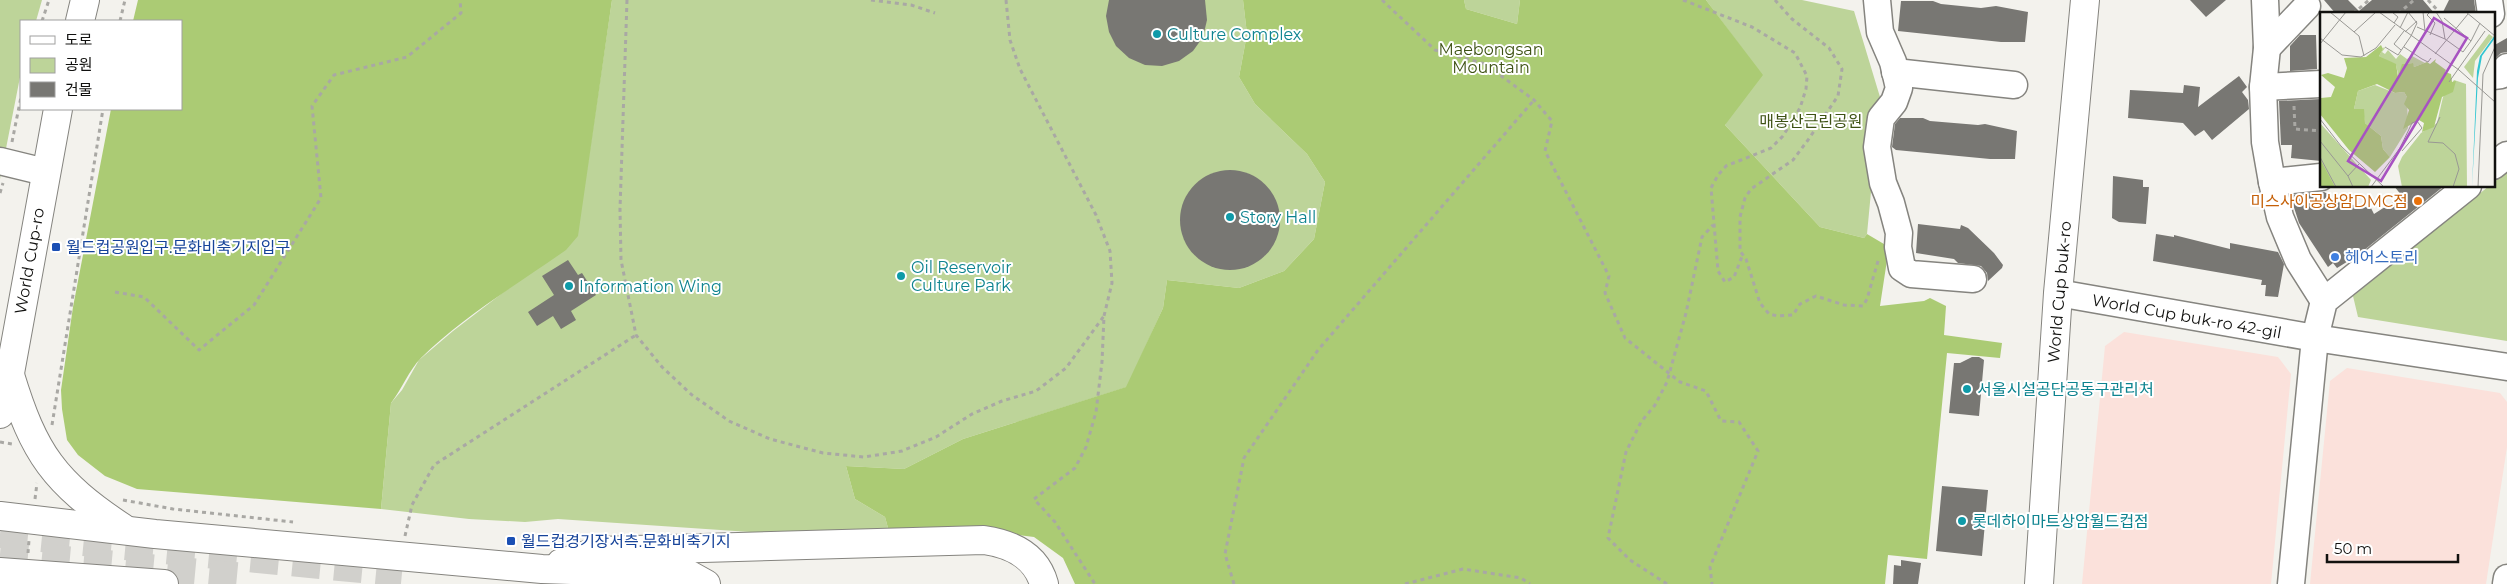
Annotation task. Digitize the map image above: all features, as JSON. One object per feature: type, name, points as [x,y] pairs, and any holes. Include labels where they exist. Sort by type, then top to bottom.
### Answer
[{"type":"main road","points":[[80,20],[85,0]]},
{"type":"main road","name":"World Cup buk-ro","points":[[2043,576],[2058,293],[2085,0]]},
{"type":"main road","name":"World Cup-ro","points":[[0,414],[58,110]]},
{"type":"main road","points":[[5,381],[41,452],[60,478],[77,495],[127,531]]},
{"type":"main road","points":[[0,516],[531,577],[599,551],[984,540],[1007,543],[1034,562],[1044,584]]},
{"type":"main road","points":[[0,572],[141,583]]},
{"type":"main road","points":[[402,573],[531,577],[688,574],[706,584]]},
{"type":"main road","points":[[2021,584],[2043,576]]},
{"type":"street","points":[[1877,0],[1880,32],[1899,88],[1894,102],[1881,118],[1877,146],[1884,183],[1891,203],[1898,236],[1902,268],[1911,274],[1973,280]]},
{"type":"street","points":[[2265,0],[2267,48],[2263,87],[2265,142],[2272,182],[2280,217],[2298,260],[2324,301]]},
{"type":"street","points":[[2267,48],[2308,6]]},
{"type":"street","points":[[2494,76],[2501,75],[2507,66]]},
{"type":"street","points":[[1895,72],[2014,85]]},
{"type":"street","points":[[2263,87],[2320,84]]},
{"type":"street","points":[[2494,165],[2507,155]]},
{"type":"street","points":[[0,162],[45,172]]},
{"type":"street","points":[[2272,182],[2320,177]]},
{"type":"street","points":[[2291,584],[2315,338],[2324,301],[2465,188]]},
{"type":"street","name":"World Cup buk-ro 42-gil","points":[[2058,293],[2315,338],[2507,367]]},
{"type":"street","points":[[2506,584],[2507,578]]},
{"type":"path","points":[[42,20],[49,0]]},
{"type":"path","points":[[120,20],[125,0]]},
{"type":"path","points":[[115,292],[144,297],[199,350],[254,305],[321,198],[312,106],[334,74],[407,57],[461,13],[460,0]]},
{"type":"path","points":[[627,0],[620,209],[621,260],[636,336],[662,368],[692,395],[729,421],[778,441],[823,452],[864,457],[902,451],[936,437],[972,414],[1002,400],[1036,391],[1066,368],[1104,316]]},
{"type":"path","points":[[871,0],[911,6],[935,13]]},
{"type":"path","points":[[1006,0],[1010,40],[1020,69],[1096,214],[1110,251],[1112,283],[1104,316],[1102,362],[1096,412],[1086,447],[1074,468],[1034,499],[1055,522],[1095,584]]},
{"type":"path","points":[[1382,0],[1435,50],[1486,64],[1534,100],[1552,121],[1545,151],[1609,276],[1605,293],[1625,338],[1680,382],[1706,391],[1721,421],[1739,422],[1758,450],[1710,566],[1712,584]]},
{"type":"path","points":[[1683,0],[1752,27],[1795,53],[1807,76],[1806,89],[1800,108],[1783,136],[1771,148],[1726,166],[1718,175],[1711,188],[1718,271],[1725,282],[1734,277],[1743,254]]},
{"type":"path","points":[[1775,0],[1792,19],[1830,48],[1842,69],[1838,96],[1793,160],[1751,189],[1745,198],[1740,218],[1739,243],[1746,258],[1760,303],[1768,314],[1786,316],[1793,315],[1800,304],[1816,296],[1844,305],[1863,306],[1868,299],[1880,255],[1890,240],[1898,236]]},
{"type":"path","points":[[2362,0],[2365,4]]},
{"type":"path","points":[[2355,12],[2369,0]]},
{"type":"path","points":[[2400,12],[2414,0]]},
{"type":"path","points":[[2428,0],[2438,12]]},
{"type":"path","points":[[2293,86],[2295,128],[2320,131]]},
{"type":"path","points":[[1234,584],[1225,554],[1244,458],[1318,350],[1534,100]]},
{"type":"path","points":[[0,442],[41,452],[48,450],[103,110]]},
{"type":"path","points":[[1667,584],[1630,560],[1608,538],[1626,452],[1641,422],[1655,405],[1667,382],[1686,313],[1702,237],[1714,224]]},
{"type":"path","points":[[396,533],[405,534],[412,506],[434,465],[636,336]]},
{"type":"path","points":[[27,574],[31,519],[41,452]]},
{"type":"path","points":[[120,499],[173,509],[299,523]]},
{"type":"path","points":[[1405,584],[1463,569],[1521,578],[1530,584]]},
{"type":"shaded area","points":[[2124,332],[2278,357],[2291,374],[2271,584],[2082,584],[2105,346]]},
{"type":"shaded area","points":[[2347,368],[2500,393],[2507,402],[2507,447],[2486,584],[2310,584],[2330,381]]},
{"type":"green space","points":[[0,0],[42,0],[36,20],[20,20],[20,77],[0,179]]},
{"type":"green space","points":[[138,0],[612,0],[578,236],[566,250],[491,301],[454,329],[421,358],[413,368],[391,403],[381,509],[137,489],[105,476],[78,455],[67,440],[61,390],[73,307],[111,110],[182,110],[182,20],[133,20]]},
{"type":"green space","name":"Oil Reservoir Culture Park","points":[[612,0],[1243,0],[1247,34],[1239,77],[1255,104],[1307,154],[1325,182],[1314,239],[1284,271],[1239,288],[1167,280],[1163,308],[1127,387],[963,439],[904,469],[846,466],[855,499],[885,517],[891,539],[750,543],[750,532],[558,519],[525,522],[469,519],[381,509],[391,403],[402,390],[419,360],[453,331],[577,236]]},
{"type":"green space","name":"Maebongsan Mountain","points":[[1243,0],[1464,0],[1466,9],[1517,24],[1520,0],[1706,0],[1763,75],[1725,125],[1820,227],[1864,238],[1867,234],[1889,247],[1880,306],[1924,301],[1930,298],[1946,306],[1944,335],[2002,343],[2000,358],[1947,353],[1927,559],[1888,555],[1885,584],[1075,584],[1063,558],[1034,537],[1011,534],[891,539],[885,517],[855,499],[846,466],[904,469],[963,439],[1126,387],[1163,308],[1167,280],[1239,288],[1284,271],[1314,239],[1325,182],[1307,154],[1255,104],[1239,77],[1247,34]]},
{"type":"green space","points":[[1464,0],[1520,0],[1517,24],[1466,9]]},
{"type":"green space","name":"매봉산근린공원","points":[[1706,0],[1802,0],[1854,11],[1880,97],[1867,234],[1864,238],[1820,227],[1725,125],[1753,63]]},
{"type":"green space","points":[[2507,172],[2507,341],[2358,317],[2353,296],[2487,188],[2494,188],[2494,182]]},
{"type":"building","name":"Culture Complex","points":[[1109,0],[1205,0],[1207,20],[1203,37],[1193,51],[1179,61],[1162,66],[1145,65],[1129,58],[1116,46],[1109,32],[1106,16]]},
{"type":"building","points":[[2190,0],[2226,0],[2206,17]]},
{"type":"building","points":[[2324,0],[2348,0],[2359,11],[2372,0],[2423,0],[2433,12],[2334,12]]},
{"type":"building","points":[[2449,0],[2474,0],[2476,12],[2443,12]]},
{"type":"building","points":[[1901,1],[1933,1],[1941,4],[1981,8],[1996,6],[2028,12],[2025,42],[2001,42],[1898,31]]},
{"type":"building","points":[[2300,35],[2316,35],[2317,69],[2290,71],[2290,46]]},
{"type":"building","points":[[2507,38],[2507,52],[2501,53],[2494,59],[2494,45]]},
{"type":"building","points":[[2239,76],[2247,87],[2242,92],[2248,100],[2249,109],[2212,140],[2204,130],[2195,136],[2183,123],[2128,118],[2130,90],[2183,93],[2184,85],[2200,87],[2198,107]]},
{"type":"building","points":[[2320,99],[2320,161],[2291,158],[2292,145],[2281,145],[2279,101]]},
{"type":"building","points":[[1900,118],[1923,118],[1930,121],[1985,124],[2017,131],[2015,159],[1990,159],[1896,150],[1892,147],[1895,124]]},
{"type":"building","name":"Story Hall","points":[[1230,170],[1240,171],[1258,178],[1272,192],[1279,210],[1279,230],[1272,248],[1258,262],[1240,269],[1230,270],[1220,269],[1202,262],[1188,248],[1181,230],[1180,220],[1181,210],[1188,192],[1202,178],[1220,171]]},
{"type":"building","points":[[2113,176],[2143,180],[2143,187],[2149,187],[2146,224],[2119,222],[2112,218]]},
{"type":"building","points":[[2396,188],[2442,188],[2358,255],[2337,268],[2333,263],[2328,267],[2299,223],[2290,195],[2324,192],[2330,195],[2331,201],[2371,208],[2374,214],[2402,196]]},
{"type":"building","points":[[1918,224],[1960,229],[1961,225],[1968,228],[1994,253],[2003,265],[2002,268],[1988,281],[1987,273],[1981,266],[1958,263],[1954,259],[1916,253]]},
{"type":"building","points":[[2156,234],[2174,237],[2174,235],[2230,249],[2230,243],[2278,252],[2284,264],[2278,297],[2265,296],[2266,285],[2261,285],[2262,280],[2153,261]]},
{"type":"building","name":"Information Wing","points":[[568,260],[578,275],[582,273],[596,295],[571,311],[576,320],[561,329],[553,316],[537,326],[528,312],[554,295],[542,276]]},
{"type":"building","name":"서울시설공단공동구관리처","points":[[1972,357],[1979,357],[1984,360],[1979,416],[1949,413],[1954,363],[1960,363]]},
{"type":"building","name":"롯데하이마트상암월드컵점","points":[[1942,486],[1988,490],[1982,556],[1936,551]]},
{"type":"building","points":[[1901,560],[1921,563],[1918,584],[1893,584],[1894,565],[1901,566]]},
{"type":"tunnel","points":[[0,534],[402,573]]},
{"type":"tunnel","points":[[0,554],[245,577]]},
{"type":"place","name":"Culture Complex","points":[[1157,34]]},
{"type":"place","name":"미스사이공상암DMC점","points":[[2418,201]]},
{"type":"place","name":"Story Hall","points":[[1230,217]]},
{"type":"place","name":"월드컵공원입구.문화비축기지입구","points":[[56,247]]},
{"type":"place","name":"헤어스토리","points":[[2335,257]]},
{"type":"place","name":"Oil Reservoir Culture Park","points":[[901,276]]},
{"type":"place","name":"Information Wing","points":[[569,286]]},
{"type":"place","name":"서울시설공단공동구관리처","points":[[1967,389]]},
{"type":"place","name":"롯데하이마트상암월드컵점","points":[[1962,521]]},
{"type":"place","name":"월드컵경기장서측.문화비축기지","points":[[511,541]]}]
